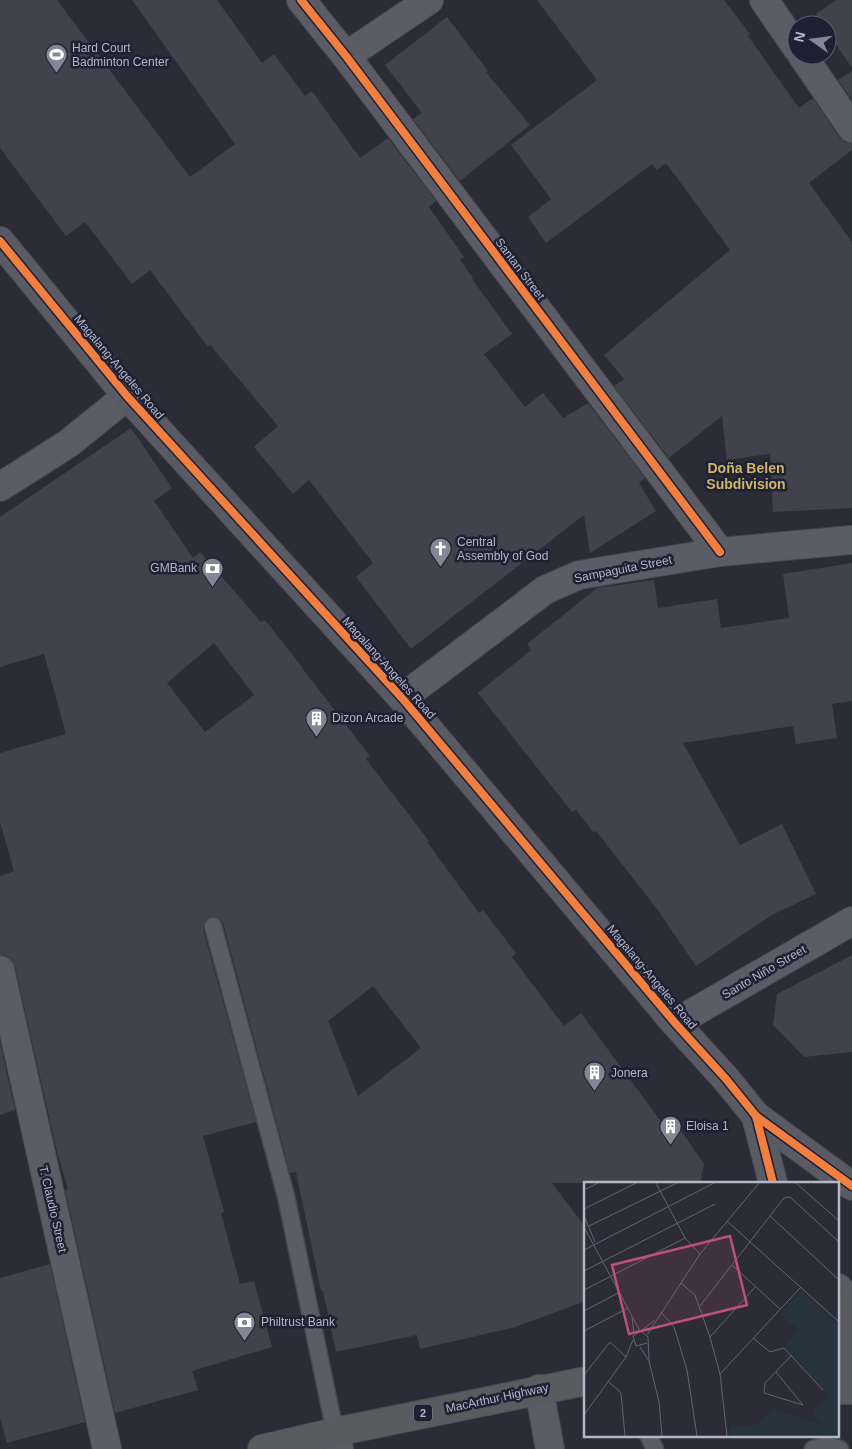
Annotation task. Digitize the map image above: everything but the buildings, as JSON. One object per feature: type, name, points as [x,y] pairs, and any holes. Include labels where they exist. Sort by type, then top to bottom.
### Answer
[{"type":"highway","points":[[846,1312],[847,1354],[852,1370]]},
{"type":"highway","name":"MacArthur Highway","points":[[262,1449],[337,1440],[539,1390],[584,1381]]},
{"type":"main road","name":"Magalang-Angeles Road","points":[[0,241],[127,396],[402,698],[675,1023],[726,1079],[756,1116],[852,1186]]},
{"type":"main road","name":"Magalang-Angeles Road","points":[[756,1116],[773,1182]]},
{"type":"main road","points":[[840,1294],[846,1312]]},
{"type":"street","name":"Santan Street","points":[[301,0],[346,56],[720,552]]},
{"type":"street","points":[[346,56],[429,0]]},
{"type":"street","points":[[764,0],[787,33]]},
{"type":"street","points":[[809,65],[852,128]]},
{"type":"street","points":[[0,487],[69,443],[127,396]]},
{"type":"street","name":"Sampaguita Street","points":[[402,698],[545,590],[579,575],[720,552],[852,540]]},
{"type":"street","name":"Santo Niño Street","points":[[675,1023],[852,921]]},
{"type":"street","name":"T. Claudio Street","points":[[0,970],[107,1449]]},
{"type":"street","points":[[539,1390],[550,1449]]},
{"type":"lane","points":[[213,926],[286,1196],[337,1440]]},
{"type":"lane","points":[[648,1436],[655,1449]]},
{"type":"lane","points":[[813,1449],[828,1446],[840,1449]]},
{"type":"cycle path","points":[[301,0],[346,56],[720,552]]},
{"type":"cycle path","points":[[0,241],[127,396],[402,698],[675,1023],[726,1079],[756,1116],[852,1186]]},
{"type":"cycle path","points":[[756,1116],[773,1182]]},
{"type":"place","name":"Hard Court Badminton Center","points":[[56,74]]},
{"type":"place","name":"Central Assembly of God","points":[[441,568]]},
{"type":"place","name":"GMBank","points":[[213,587]]},
{"type":"place","name":"Dizon Arcade","points":[[316,737]]},
{"type":"place","name":"Jonera","points":[[595,1092]]},
{"type":"place","name":"Eloisa 1","points":[[670,1145]]},
{"type":"place","name":"Philtrust Bank","points":[[245,1341]]},
{"type":"district","name":"Doña Belen Subdivision","points":[[746,476]]}]
